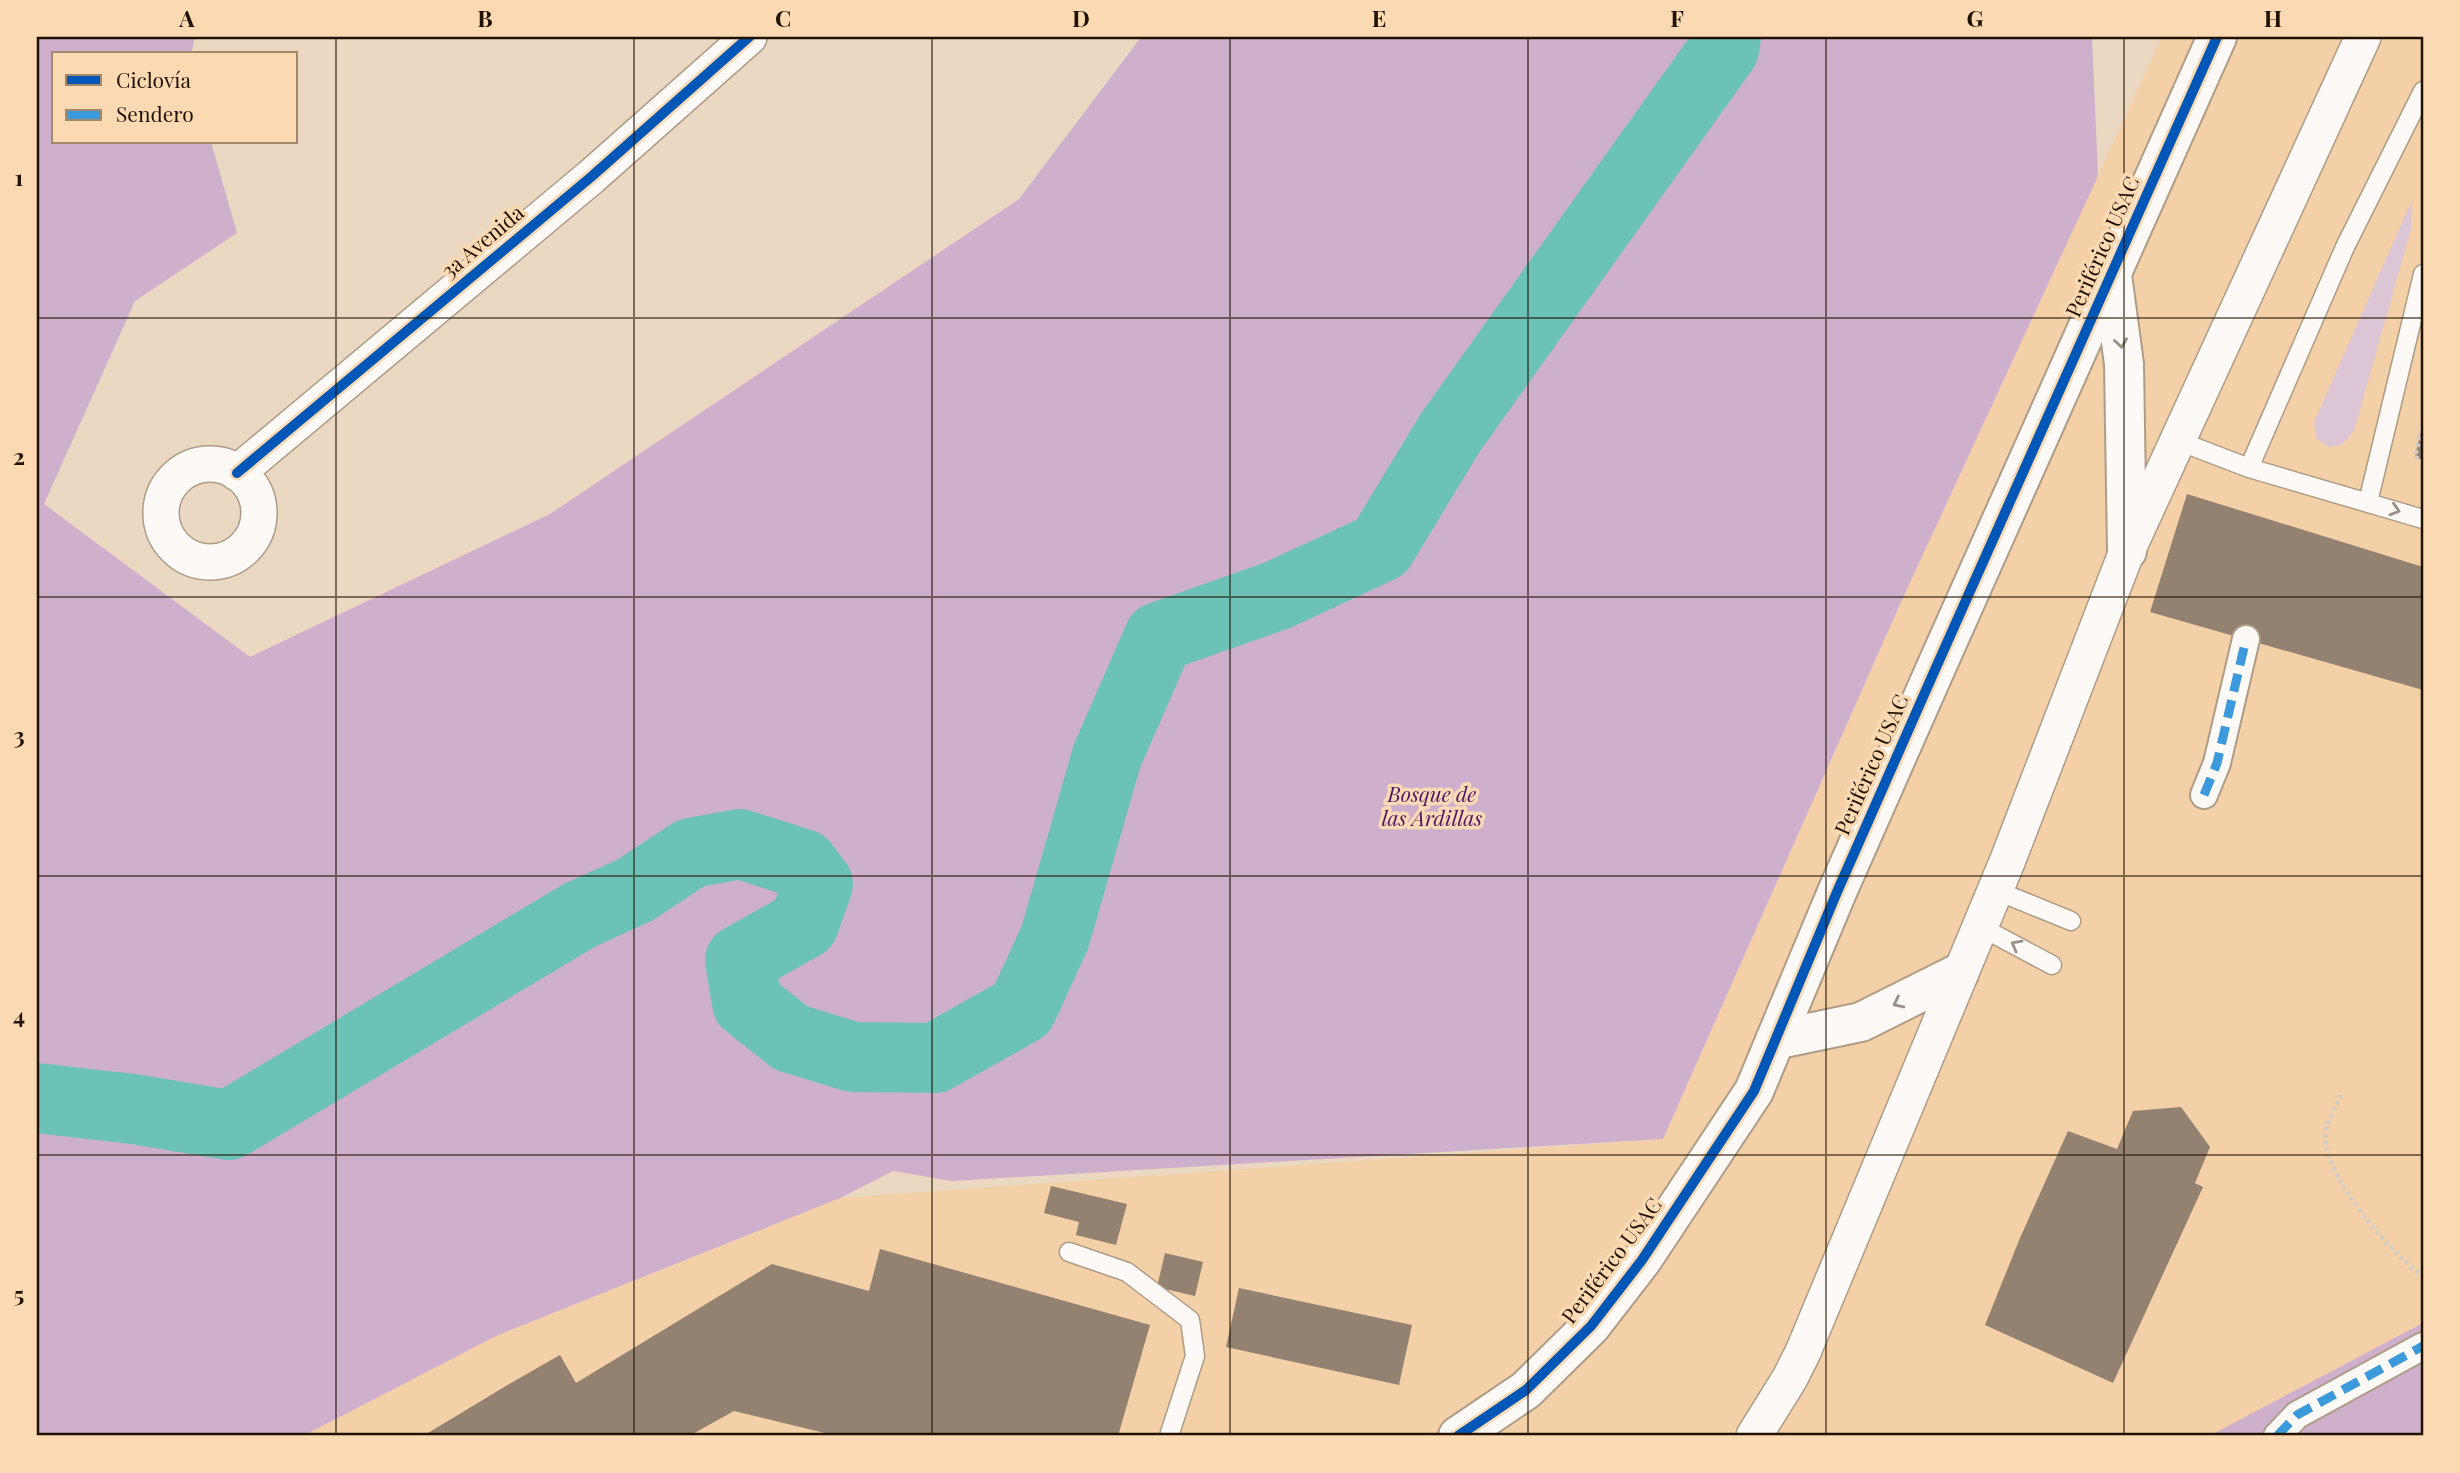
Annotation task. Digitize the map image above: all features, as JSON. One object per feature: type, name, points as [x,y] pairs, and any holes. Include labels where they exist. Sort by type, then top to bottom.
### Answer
[{"type":"street","name":"3a Avenida","points":[[237,472],[591,177],[749,37]]},
{"type":"street","name":"Periférico USAC","points":[[1458,1436],[1526,1390],[1591,1326],[1642,1260],[1754,1091],[1934,672],[2217,37]]},
{"type":"street","points":[[1754,1436],[1803,1352],[1995,890],[2127,551],[2363,37]]},
{"type":"street","points":[[2112,275],[2124,364],[2127,551]]},
{"type":"street","points":[[2204,795],[2217,763],[2246,639]]},
{"type":"street","points":[[1775,1040],[1861,1022],[1959,973]]},
{"type":"street","points":[[2277,1436],[2297,1415],[2423,1346]]},
{"type":"lane","points":[[2249,468],[2345,247],[2423,91]]},
{"type":"lane","points":[[2368,502],[2423,274]]},
{"type":"lane","points":[[2176,440],[2249,468],[2423,519]]},
{"type":"lane","points":[[1995,890],[2071,921]]},
{"type":"lane","points":[[1979,926],[2052,965]]},
{"type":"lane","points":[[1069,1252],[1127,1272],[1190,1320],[1195,1356],[1169,1436]]},
{"type":"path","points":[[2423,423],[2415,457],[2423,460]]},
{"type":"path","points":[[2342,1095],[2325,1135],[2332,1165],[2370,1226],[2423,1276]]},
{"type":"shaded area","points":[[2162,37],[2423,37],[2423,1436],[303,1436],[498,1335],[840,1198],[1663,1139],[1901,602]]},
{"type":"shaded area","points":[[2412,200],[2411,229],[2354,431],[2342,445],[2328,447],[2316,438],[2314,422]]},
{"type":"green space","name":"Bosque de las Ardillas","points":[[37,37],[195,37],[191,52],[52,52],[52,144],[212,144],[237,233],[135,301],[44,504],[250,657],[550,514],[1019,199],[1141,37],[2092,37],[2098,176],[1901,602],[1663,1139],[952,1181],[893,1171],[840,1198],[498,1335],[303,1436],[37,1436]]},
{"type":"green space","points":[[2423,1323],[2423,1436],[2209,1436]]},
{"type":"building","points":[[2423,427],[2423,460],[2415,457]]},
{"type":"building","points":[[2187,494],[2423,567],[2423,690],[2150,612]]},
{"type":"building","points":[[2181,1107],[2210,1147],[2195,1183],[2203,1187],[2113,1383],[1985,1325],[2068,1131],[2117,1149],[2133,1111]]},
{"type":"building","points":[[1051,1186],[1127,1204],[1116,1245],[1076,1235],[1079,1222],[1044,1213]]},
{"type":"building","points":[[880,1249],[1150,1325],[1118,1436],[837,1436],[734,1411],[689,1436],[423,1436],[560,1355],[576,1383],[772,1264],[869,1291]]},
{"type":"building","points":[[1165,1253],[1203,1262],[1195,1296],[1157,1287]]},
{"type":"building","points":[[1239,1288],[1412,1325],[1399,1385],[1226,1347]]},
{"type":"waterway","points":[[37,1098],[133,1109],[229,1125],[580,915],[635,890],[691,853],[740,844],[803,864],[818,884],[804,924],[740,960],[747,1003],[791,1038],[853,1057],[935,1058],[1022,1009],[1055,937],[1107,756],[1159,637],[1278,595],[1381,547],[1450,433],[1724,49],[1726,37]]},
{"type":"marked path","points":[[2204,795],[2217,763],[2246,639]]},
{"type":"marked path","points":[[2277,1436],[2297,1415],[2423,1346]]},
{"type":"cycle path","points":[[237,473],[591,177],[749,37]]},
{"type":"cycle path","points":[[1458,1436],[1526,1390],[1591,1326],[1642,1260],[1754,1091],[1837,892],[2217,37]]}]
